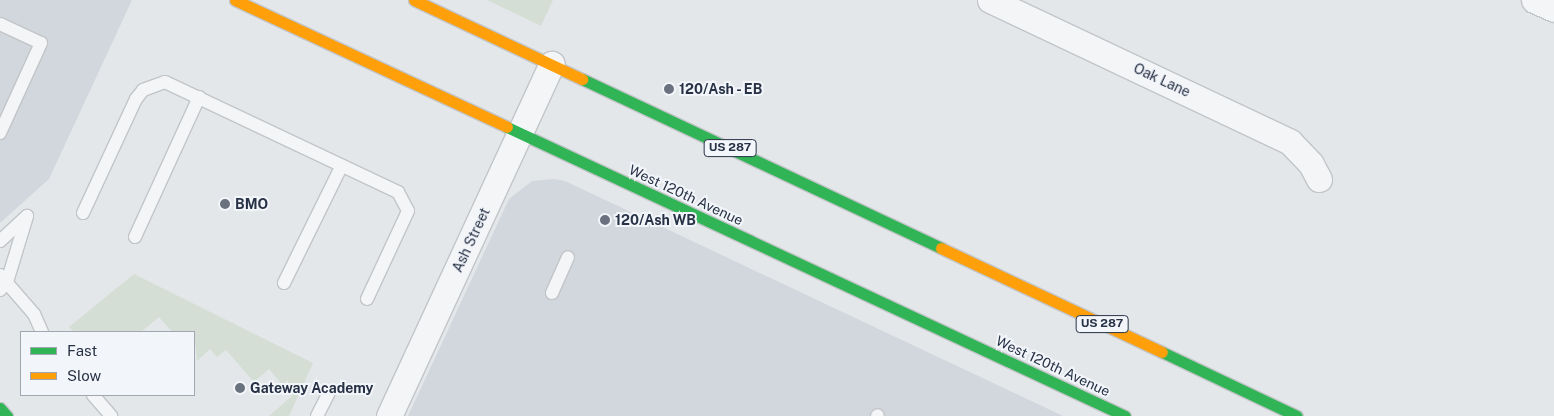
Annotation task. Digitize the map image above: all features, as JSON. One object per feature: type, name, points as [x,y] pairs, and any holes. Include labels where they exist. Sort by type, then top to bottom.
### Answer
[{"type":"main road","name":"West 120th Avenue","points":[[235,0],[1124,416]]},
{"type":"main road","name":"US 287","points":[[414,0],[1297,416]]},
{"type":"main road","points":[[0,408],[7,416]]},
{"type":"street","name":"Oak Lane","points":[[990,0],[1290,142],[1311,164],[1319,179]]},
{"type":"street","name":"Ash Street","points":[[389,416],[552,64]]},
{"type":"lane","points":[[0,24],[41,43],[0,133]]},
{"type":"lane","points":[[83,213],[143,90],[165,82],[398,192],[408,211],[367,300]]},
{"type":"lane","points":[[135,237],[199,98]]},
{"type":"lane","points":[[284,283],[342,165]]},
{"type":"lane","points":[[0,241],[27,216],[2,282],[34,314],[42,331]]},
{"type":"lane","points":[[552,294],[568,257]]},
{"type":"lane","points":[[318,416],[328,394]]},
{"type":"lane","points":[[94,396],[111,416]]},
{"type":"shaded area","points":[[0,0],[132,0],[49,179],[0,223]]},
{"type":"shaded area","points":[[487,0],[553,0],[541,26]]},
{"type":"shaded area","points":[[554,179],[565,181],[1063,416],[408,416],[509,199],[532,181]]},
{"type":"shaded area","points":[[134,274],[313,363],[289,416],[269,416],[292,396],[269,369],[254,382],[226,350],[217,357],[210,349],[197,361],[195,331],[171,331],[159,317],[142,331],[73,331],[69,327]]},
{"type":"traffic: fast","points":[[582,79],[941,248]]},
{"type":"traffic: fast","points":[[507,127],[1125,416]]},
{"type":"traffic: fast","points":[[1162,352],[1297,416]]},
{"type":"traffic: fast","points":[[0,408],[7,416]]},
{"type":"traffic: slow","points":[[235,0],[507,127]]},
{"type":"traffic: slow","points":[[414,0],[582,79]]},
{"type":"traffic: slow","points":[[941,248],[1162,352]]},
{"type":"place","name":"120/Ash - EB","points":[[669,89]]},
{"type":"place","name":"BMO","points":[[225,204]]},
{"type":"place","name":"120/Ash WB","points":[[605,220]]},
{"type":"place","name":"Gateway Academy","points":[[240,388]]}]
